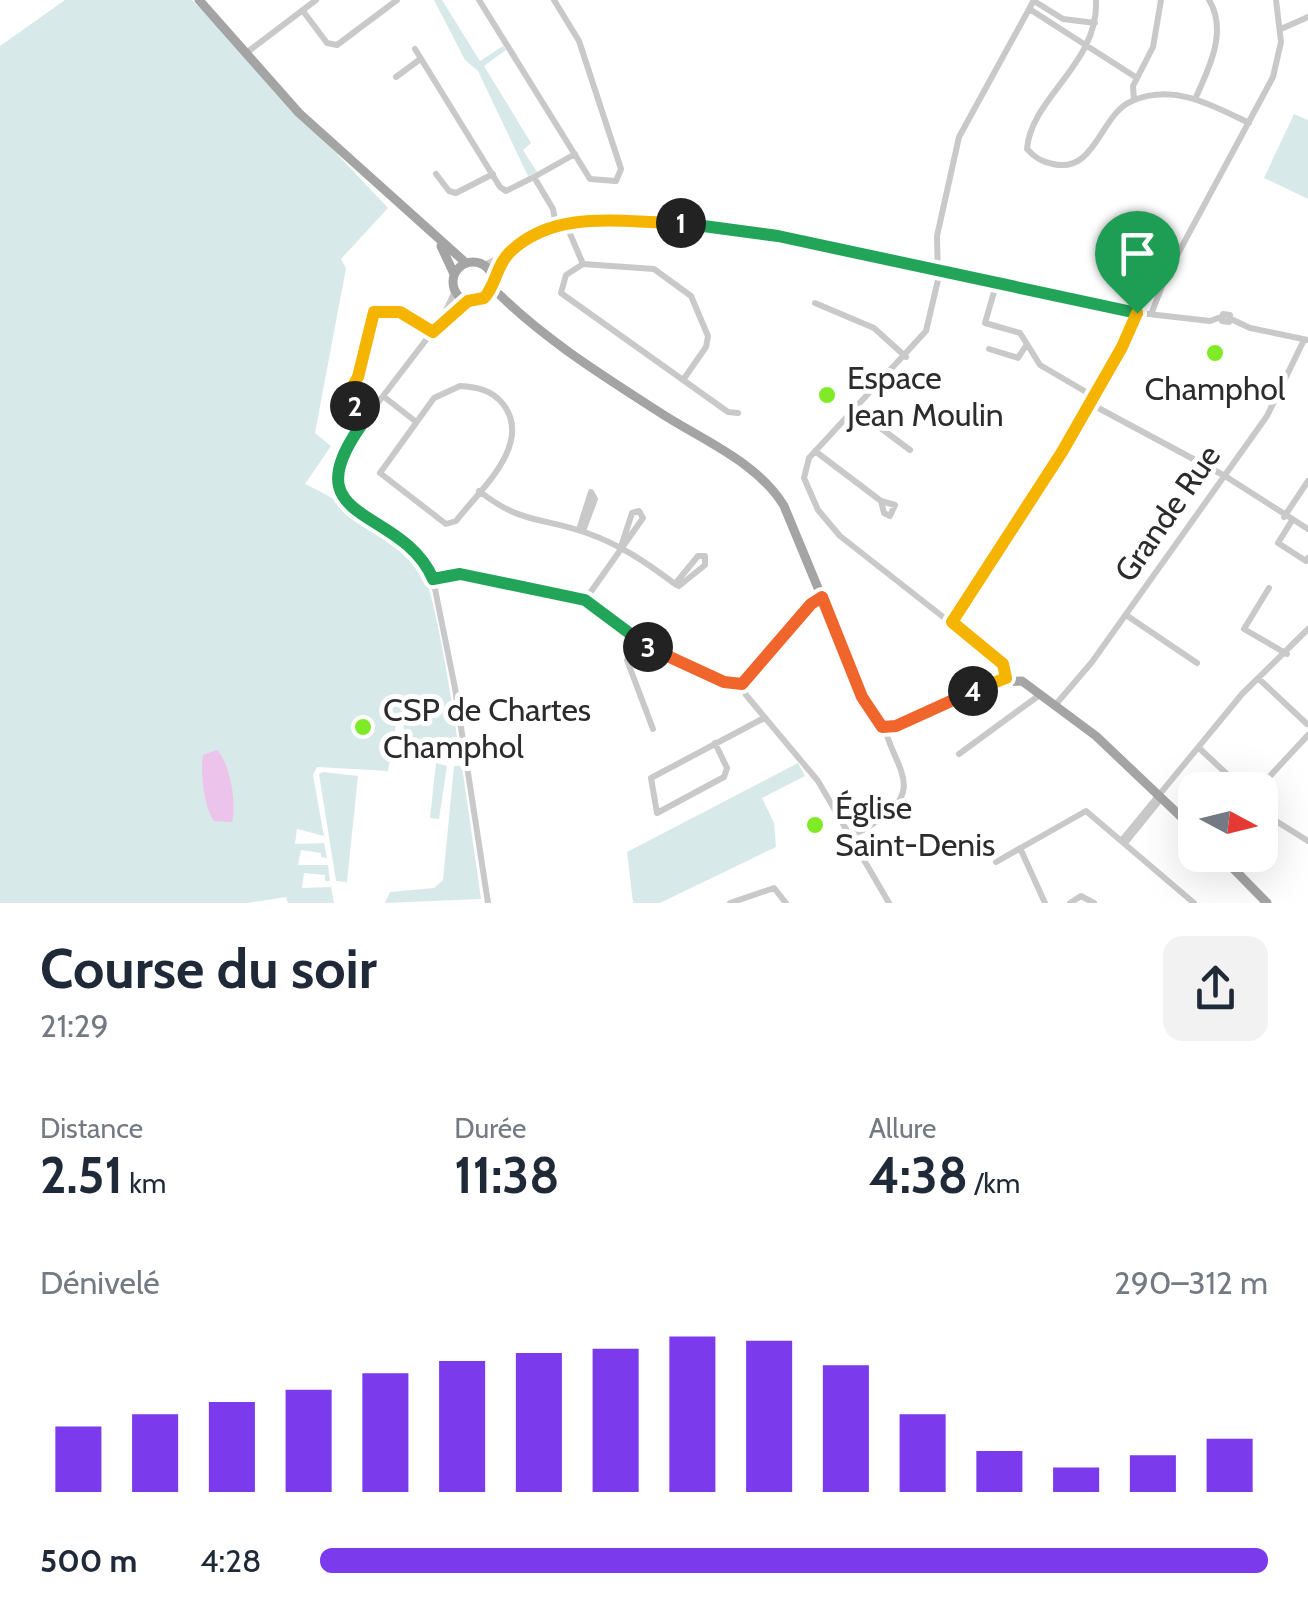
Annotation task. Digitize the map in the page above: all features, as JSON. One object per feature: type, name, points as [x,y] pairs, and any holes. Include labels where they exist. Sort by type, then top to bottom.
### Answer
[{"type":"main road","points":[[199,0],[299,113],[440,243],[466,262],[484,265],[492,282],[514,308],[768,484],[784,506],[869,711],[891,727],[1006,678],[1022,681],[1057,703],[1178,813]]},
{"type":"main road","points":[[440,243],[454,274],[454,291],[468,301],[484,298],[514,308]]},
{"type":"main road","points":[[454,274],[466,262]]},
{"type":"main road","points":[[484,298],[492,282]]},
{"type":"main road","points":[[1236,872],[1263,902]]},
{"type":"street","points":[[246,54],[316,0]]},
{"type":"street","points":[[303,12],[327,43],[337,45],[397,0]]},
{"type":"street","points":[[479,0],[592,181],[616,181],[622,174],[578,41],[554,0]]},
{"type":"street","points":[[1006,678],[1003,664],[826,522],[804,478],[807,461],[815,450],[926,331],[938,271],[936,236],[959,137],[1034,0],[1062,19],[1094,23]]},
{"type":"street","points":[[1096,0],[1088,45],[1031,131],[1028,149],[1032,155],[1060,166],[1079,161],[1117,111],[1134,100],[1162,95],[1196,97],[1249,123]]},
{"type":"street","points":[[1134,100],[1137,78],[1154,47],[1161,0]]},
{"type":"street","points":[[1196,97],[1215,47],[1215,10],[1209,0]]},
{"type":"street","points":[[1152,312],[1166,276],[1273,77],[1281,29],[1276,0]]},
{"type":"street","points":[[1031,10],[1137,78]]},
{"type":"street","points":[[1281,29],[1308,17]]},
{"type":"street","points":[[416,49],[419,60],[458,113],[506,191],[575,154]]},
{"type":"street","points":[[396,77],[419,60]]},
{"type":"street","points":[[436,174],[448,191],[456,193],[493,174]]},
{"type":"street","points":[[534,177],[553,210],[556,225]]},
{"type":"street","points":[[565,222],[583,264]]},
{"type":"street","points":[[484,265],[508,254],[532,235],[565,222],[695,224],[1137,313],[1210,321],[1227,314],[1231,319],[1305,339]]},
{"type":"street","points":[[492,282],[508,254]]},
{"type":"street","points":[[683,380],[706,348],[708,336],[691,296],[654,269],[583,264],[566,275],[561,294],[728,412],[738,413]]},
{"type":"street","points":[[996,285],[985,323],[1020,333],[1040,365],[1222,475],[1288,520],[1308,528]]},
{"type":"street","points":[[454,291],[442,319],[340,456],[338,487],[353,507],[423,561],[433,579],[455,688],[488,903]]},
{"type":"street","points":[[442,319],[468,301]]},
{"type":"street","points":[[815,304],[874,328],[906,356]]},
{"type":"street","points":[[368,416],[350,402],[348,394],[358,377],[371,314],[400,312],[433,332]]},
{"type":"street","points":[[952,622],[986,574],[1091,399],[1137,313]]},
{"type":"street","name":"Grande Rue","points":[[1057,703],[1126,615],[1267,416],[1305,339]]},
{"type":"street","points":[[989,349],[1018,358],[1026,344]]},
{"type":"street","points":[[460,386],[488,391],[506,408],[513,434],[510,447],[479,491],[456,521],[446,524],[386,482],[381,467],[434,398],[460,386]]},
{"type":"street","points":[[382,396],[415,420]]},
{"type":"street","points":[[854,410],[910,450]]},
{"type":"street","points":[[815,450],[882,501]]},
{"type":"street","points":[[1308,483],[1278,543],[1308,558]]},
{"type":"street","points":[[479,491],[516,517],[581,531],[621,547],[675,584],[684,586],[705,564],[705,556],[698,556],[675,584]]},
{"type":"street","points":[[591,492],[596,499],[581,531],[586,495],[591,492]]},
{"type":"street","points":[[585,600],[642,518],[638,511],[632,513],[621,547]]},
{"type":"street","points":[[433,579],[460,574],[585,600],[637,641],[724,682],[742,684]]},
{"type":"street","points":[[1269,588],[1244,629],[1286,654]]},
{"type":"street","points":[[742,684],[811,604],[822,597]]},
{"type":"street","points":[[1126,615],[1197,663]]},
{"type":"street","points":[[1124,841],[1199,748],[1308,629]]},
{"type":"street","points":[[637,641],[628,654],[628,668],[653,729]]},
{"type":"street","points":[[1259,679],[1308,728],[1272,772]]},
{"type":"street","points":[[742,684],[764,718],[809,769],[852,834],[855,852],[889,903]]},
{"type":"street","points":[[959,754],[1042,693]]},
{"type":"street","points":[[715,742],[727,768],[724,777],[656,813],[652,778],[715,742],[764,718]]},
{"type":"street","points":[[852,834],[896,806],[903,796],[905,777],[891,727]]},
{"type":"street","points":[[1199,748],[1225,772]]},
{"type":"street","points":[[996,862],[1080,811],[1090,813],[1194,903]]},
{"type":"street","points":[[1278,822],[1308,841]]},
{"type":"street","points":[[1020,848],[1045,903]]},
{"type":"street","points":[[730,903],[774,888],[786,903]]},
{"type":"street","points":[[1070,903],[1080,896],[1094,903]]},
{"type":"shaded area","points":[[65,0],[192,0],[388,208],[341,259],[346,268],[315,433],[331,446],[305,484],[365,518],[418,561],[437,623],[460,756],[436,755],[437,742],[402,738],[404,725],[396,724],[388,771],[317,767],[313,775],[324,836],[297,829],[295,844],[324,843],[327,858],[321,857],[321,853],[301,850],[298,865],[328,865],[330,881],[325,881],[325,875],[304,873],[302,888],[331,887],[334,903],[288,903],[286,897],[247,903],[0,903],[0,46]]},
{"type":"shaded area","points":[[434,0],[442,0],[480,61],[503,46],[506,50],[484,66],[531,143],[523,150],[537,172],[528,176],[478,71],[465,60]]},
{"type":"shaded area","points":[[1294,114],[1308,120],[1308,199],[1264,178]]},
{"type":"shaded area","points":[[217,750],[231,784],[232,822],[214,821],[205,799],[203,755]]},
{"type":"shaded area","points":[[436,763],[447,766],[439,819],[430,818]]},
{"type":"shaded area","points":[[798,763],[805,776],[762,798],[774,823],[776,847],[660,903],[633,903],[627,852]]},
{"type":"shaded area","points":[[454,766],[462,766],[481,899],[385,903],[390,892],[434,888],[443,880]]},
{"type":"shaded area","points":[[319,774],[358,776],[347,882],[336,881]]},
{"type":"place","name":"Champhol","points":[[1215,353]]},
{"type":"place","name":"Espace Jean Moulin","points":[[827,395]]},
{"type":"place","name":"CSP de Chartes Champhol","points":[[363,727]]},
{"type":"place","name":"Église Saint-Denis","points":[[815,825]]},
{"type":"route","points":[[565,222],[719,225],[1137,313],[1062,452],[952,622],[1003,664],[1006,678],[892,728],[882,727],[869,711],[822,597],[811,604],[742,684],[733,685],[637,641],[585,600],[460,574],[433,579],[423,561],[353,507],[338,487],[340,456],[368,416],[350,402],[348,394],[358,377],[371,314],[376,310],[400,312],[433,332],[442,319],[468,301],[476,302],[489,293],[492,277],[508,254],[532,235],[565,222]]}]
